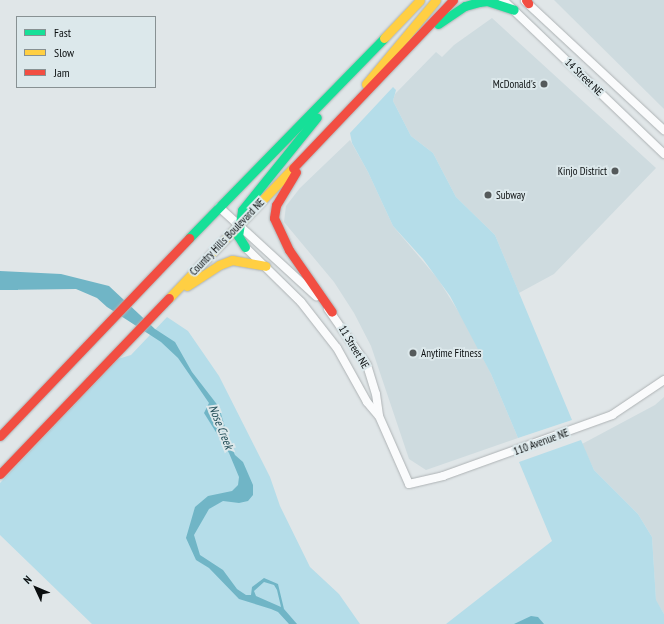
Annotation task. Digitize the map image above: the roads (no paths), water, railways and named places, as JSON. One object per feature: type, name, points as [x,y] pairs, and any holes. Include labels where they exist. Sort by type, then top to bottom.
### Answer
[{"type":"main road","points":[[0,436],[219,207],[326,100],[420,0]]},
{"type":"main road","points":[[346,113],[376,69],[436,0]]},
{"type":"main road","name":"Country Hills Boulevard NE","points":[[0,474],[453,0]]},
{"type":"main road","points":[[420,35],[465,6],[487,2],[514,10]]},
{"type":"main road","points":[[245,247],[238,236],[242,210],[314,124],[326,100]]},
{"type":"main road","points":[[308,153],[276,205],[274,218],[289,250],[332,312]]},
{"type":"main road","points":[[162,305],[195,280],[232,260],[252,262],[265,266]]},
{"type":"street","name":"14 Street NE","points":[[503,0],[663,152]]},
{"type":"street","name":"14 Street NE","points":[[526,1],[664,130]]},
{"type":"street","name":"11 Street NE","points":[[219,207],[332,312],[367,365],[376,394],[379,416]]},
{"type":"street","name":"11 Street NE","points":[[245,247],[301,302],[337,348],[367,402],[379,416]]},
{"type":"street","name":"110 Avenue NE","points":[[379,416],[409,484],[443,476],[612,415],[664,380]]},
{"type":"water","name":"Nose Creek","points":[[0,271],[61,274],[109,286],[155,329],[175,342],[192,372],[219,407],[230,444],[235,455],[243,462],[253,485],[253,495],[248,501],[239,503],[223,501],[209,509],[194,535],[200,555],[223,570],[237,589],[246,595],[251,595],[252,587],[264,578],[278,584],[284,609],[297,624],[289,624],[278,612],[239,599],[209,568],[196,560],[186,538],[195,507],[208,496],[232,491],[238,485],[239,477],[229,453],[204,413],[209,403],[178,358],[161,342],[107,307],[97,298],[76,289],[0,290]],"holes":[[[264,582],[274,585],[277,590],[281,607],[256,596],[254,591]]]},
{"type":"water","points":[[531,616],[538,617],[544,624],[514,624]]},
{"type":"place","name":"McDonald's","points":[[544,84]]},
{"type":"place","name":"Kinjo District","points":[[615,171]]},
{"type":"place","name":"Subway","points":[[488,195]]},
{"type":"place","name":"Anytime Fitness","points":[[413,353]]}]
